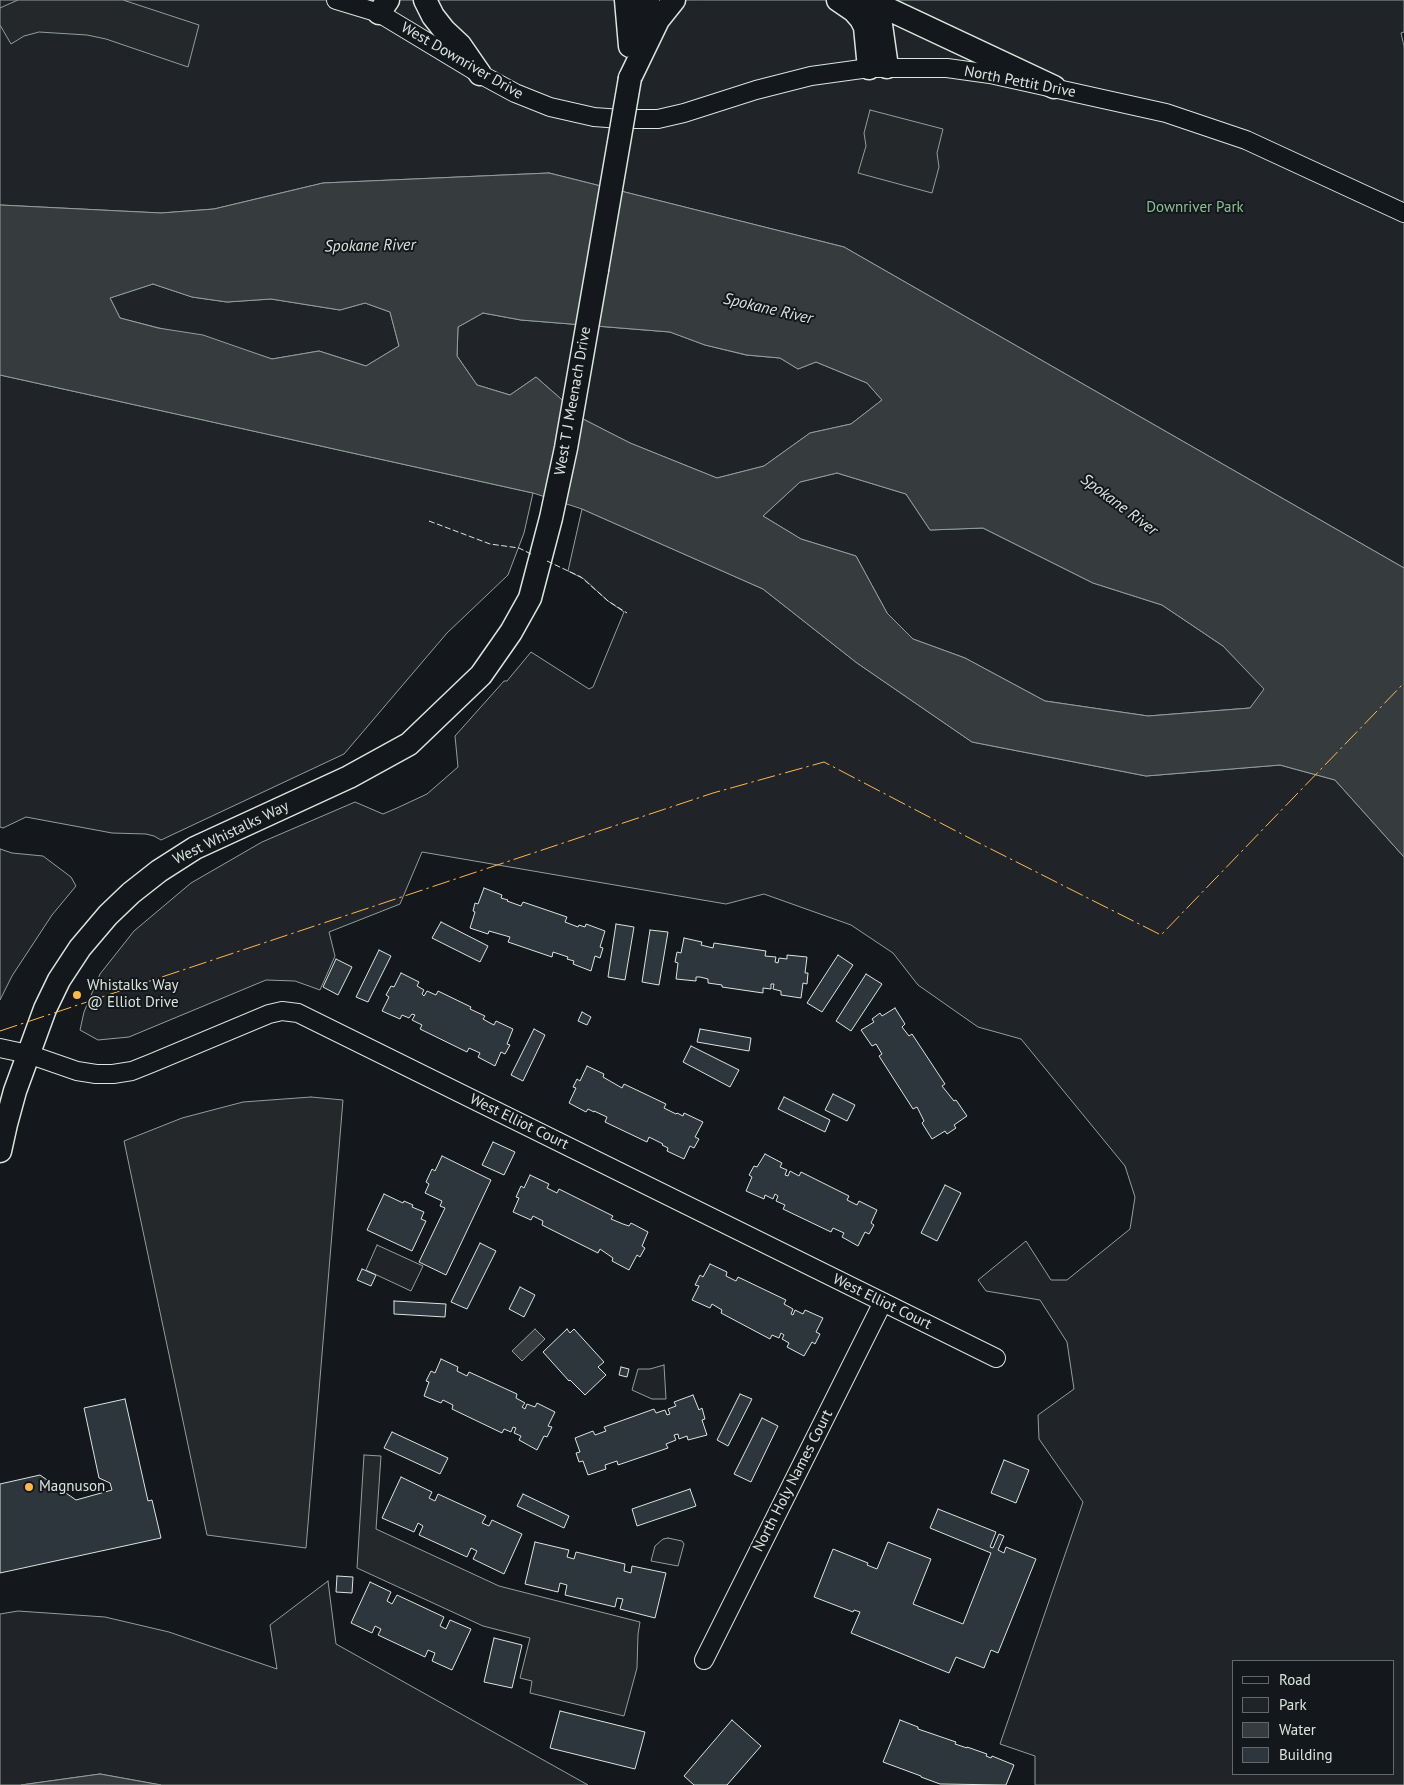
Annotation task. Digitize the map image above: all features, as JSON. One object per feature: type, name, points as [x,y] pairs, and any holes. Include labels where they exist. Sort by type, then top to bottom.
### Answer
[{"type":"main road","points":[[425,0],[433,16],[460,45],[480,74]]},
{"type":"main road","points":[[626,0],[630,43],[630,78]]},
{"type":"main road","points":[[630,78],[648,0]]},
{"type":"main road","points":[[630,78],[658,20],[674,0]]},
{"type":"main road","points":[[838,0],[854,11],[861,19],[878,67]]},
{"type":"main road","points":[[868,0],[881,25],[878,67]]},
{"type":"main road","points":[[868,0],[1054,87]]},
{"type":"main road","name":"West T J Meenach Drive","points":[[456,700],[481,674],[511,632],[530,598],[551,518],[566,448],[630,78]]},
{"type":"main road","name":"West Whistalks Way","points":[[0,1151],[6,1124],[28,1054],[51,996],[80,948],[108,915],[159,871],[195,848],[349,777],[409,744],[456,700]]},
{"type":"street","name":"West Downriver Drive","points":[[336,0],[383,6],[480,74],[515,93],[550,107],[594,117],[620,119]]},
{"type":"street","name":"North Pettit Drive","points":[[620,119],[658,119],[684,113],[756,90],[812,76],[878,67],[947,68],[990,74],[1166,112],[1246,140],[1404,213]]},
{"type":"street","name":"West Elliot Court","points":[[0,1048],[28,1054],[86,1073],[105,1075],[121,1073],[152,1064],[269,1014],[282,1011],[298,1012],[996,1358]]},
{"type":"street","name":"North Holy Names Court","points":[[704,1660],[883,1302]]},
{"type":"green space","name":"Downriver Park","points":[[0,0],[1404,0],[1404,32],[1401,33],[1404,46],[1404,568],[844,247],[549,173],[323,183],[214,209],[161,213],[0,205]]},
{"type":"green space","points":[[153,284],[192,297],[227,302],[271,299],[340,310],[365,303],[390,312],[399,346],[366,366],[319,351],[272,359],[241,349],[120,318],[110,298]]},
{"type":"green space","points":[[483,313],[521,320],[670,332],[705,345],[746,355],[780,358],[798,369],[816,362],[867,383],[882,400],[851,424],[810,433],[764,466],[717,478],[630,443],[585,420],[536,377],[510,395],[477,385],[457,356],[458,327]]},
{"type":"green space","points":[[0,375],[533,493],[524,533],[508,575],[447,633],[344,754],[161,840],[146,834],[112,833],[26,817],[3,828],[0,827]]},
{"type":"green space","points":[[837,473],[906,494],[930,530],[983,528],[1093,583],[1162,605],[1223,646],[1265,689],[1250,708],[1148,716],[1045,701],[965,658],[913,639],[887,613],[856,556],[801,539],[763,516],[800,482]]},
{"type":"green space","points":[[582,509],[763,589],[857,663],[972,742],[1146,776],[1280,765],[1335,780],[1404,857],[1404,1785],[1035,1785],[1035,1756],[1000,1744],[1083,1502],[1039,1439],[1038,1415],[1074,1389],[1067,1342],[1040,1300],[986,1291],[978,1280],[1026,1241],[1051,1280],[1067,1280],[1130,1229],[1135,1197],[1125,1166],[1021,1039],[978,1027],[918,985],[893,953],[851,925],[764,894],[726,904],[422,852],[400,904],[329,932],[335,956],[320,990],[295,981],[266,980],[129,1037],[98,1040],[80,1030],[84,1012],[100,974],[134,931],[191,883],[262,842],[355,802],[383,814],[427,794],[458,767],[455,736],[504,681],[507,681],[531,652],[589,689],[593,687],[624,612],[608,601],[584,579],[568,571]]},
{"type":"green space","points":[[0,849],[12,853],[43,856],[71,877],[76,886],[52,915],[12,976],[0,1000]]},
{"type":"green space","points":[[377,1245],[423,1266],[411,1291],[366,1270]]},
{"type":"green space","points":[[664,1365],[666,1399],[652,1399],[632,1390],[638,1369],[650,1369]]},
{"type":"green space","points":[[668,1538],[682,1541],[684,1544],[678,1566],[651,1561],[655,1546],[663,1539]]},
{"type":"green space","points":[[328,1581],[336,1644],[588,1785],[161,1785],[100,1774],[21,1785],[0,1785],[0,1614],[18,1611],[105,1617],[169,1632],[277,1669],[270,1625]]},
{"type":"shaded area","points":[[18,0],[123,0],[199,25],[188,67],[106,39],[87,35],[39,32],[24,36],[11,44],[0,25],[0,8]]},
{"type":"shaded area","points":[[870,110],[943,129],[937,153],[939,167],[932,193],[858,173],[866,146],[864,133]]},
{"type":"shaded area","points":[[311,1097],[343,1100],[306,1548],[207,1535],[124,1141],[182,1118],[243,1102]]},
{"type":"shaded area","points":[[364,1455],[381,1456],[376,1529],[499,1586],[640,1622],[637,1668],[624,1716],[530,1693],[532,1681],[520,1678],[530,1638],[483,1626],[357,1568]]},
{"type":"water","name":"Spokane River","points":[[549,173],[844,247],[1404,568],[1404,857],[1335,780],[1280,765],[1146,776],[972,742],[857,663],[763,589],[582,509],[533,493],[0,375],[0,205],[161,213],[214,209],[323,183]],"holes":[[[153,284],[192,297],[227,302],[271,299],[340,310],[365,303],[390,312],[399,346],[366,366],[319,351],[272,359],[203,335],[158,328],[120,318],[110,298]],[[483,313],[521,320],[670,332],[705,345],[747,355],[780,358],[798,369],[816,362],[867,383],[882,400],[851,424],[810,433],[764,466],[717,478],[630,443],[585,420],[536,377],[510,395],[477,385],[457,356],[458,327]],[[837,473],[906,494],[930,530],[983,528],[1093,583],[1162,605],[1223,646],[1264,689],[1250,708],[1148,716],[1045,701],[965,658],[913,639],[887,613],[856,556],[801,539],[763,516],[800,482]]]},
{"type":"water","points":[[535,1329],[545,1339],[522,1361],[512,1351]]},
{"type":"water","points":[[100,1774],[161,1785],[21,1785]]},
{"type":"building","points":[[484,888],[502,895],[501,898],[507,901],[521,906],[523,902],[567,917],[565,922],[578,927],[579,925],[585,927],[586,924],[605,931],[600,947],[603,948],[600,958],[595,956],[591,971],[573,964],[574,961],[567,959],[568,957],[553,952],[552,957],[508,942],[510,937],[489,931],[488,934],[470,928],[475,912],[473,911],[475,903],[478,904]]},
{"type":"building","points":[[441,922],[488,946],[480,962],[432,938]]},
{"type":"building","points":[[616,924],[634,927],[625,980],[608,977]]},
{"type":"building","points":[[650,930],[668,932],[659,985],[642,982]]},
{"type":"building","points":[[684,938],[702,942],[701,945],[713,948],[714,943],[766,951],[765,956],[776,957],[775,962],[778,963],[779,958],[787,959],[787,955],[807,957],[805,973],[808,973],[807,984],[803,983],[801,998],[781,995],[781,991],[773,989],[774,984],[771,984],[771,989],[763,988],[763,993],[722,987],[722,985],[708,983],[708,979],[700,977],[696,977],[696,981],[676,979],[678,963],[675,962],[677,952],[681,953]]},
{"type":"building","points":[[379,950],[391,956],[368,1002],[356,997]]},
{"type":"building","points":[[838,955],[853,965],[822,1012],[807,1003]]},
{"type":"building","points":[[336,959],[352,967],[338,995],[323,987]]},
{"type":"building","points":[[401,973],[419,982],[417,986],[424,990],[422,994],[424,996],[427,991],[436,995],[438,991],[471,1007],[470,1009],[485,1016],[483,1019],[490,1023],[494,1025],[496,1021],[513,1029],[507,1044],[510,1045],[505,1054],[501,1052],[495,1066],[478,1057],[480,1053],[469,1048],[467,1052],[420,1029],[422,1025],[412,1020],[415,1015],[412,1014],[409,1018],[402,1015],[400,1019],[382,1011],[389,997],[386,995],[391,986],[394,987]]},
{"type":"building","points":[[866,974],[882,984],[851,1031],[836,1021]]},
{"type":"building","points":[[895,1008],[905,1024],[902,1027],[909,1036],[912,1034],[945,1084],[942,1086],[954,1101],[956,1100],[967,1116],[954,1125],[956,1128],[947,1134],[945,1131],[932,1139],[922,1123],[924,1121],[917,1107],[913,1109],[879,1056],[882,1054],[876,1044],[872,1046],[861,1030],[874,1022],[872,1019],[880,1013],[882,1016]]},
{"type":"building","points":[[582,1012],[591,1017],[587,1025],[578,1021]]},
{"type":"building","points":[[534,1029],[545,1035],[523,1081],[511,1075]]},
{"type":"building","points":[[700,1029],[751,1038],[749,1051],[697,1042]]},
{"type":"building","points":[[691,1046],[739,1070],[730,1087],[683,1062]]},
{"type":"building","points":[[587,1066],[604,1074],[603,1077],[622,1088],[624,1084],[666,1104],[664,1108],[676,1114],[683,1116],[684,1113],[703,1122],[695,1137],[699,1139],[694,1148],[690,1146],[684,1159],[667,1151],[668,1148],[663,1144],[649,1137],[647,1142],[605,1122],[607,1117],[588,1109],[586,1112],[569,1103],[576,1088],[573,1087],[577,1079],[580,1081]]},
{"type":"building","points":[[833,1094],[855,1105],[847,1121],[825,1110]]},
{"type":"building","points":[[784,1097],[830,1120],[825,1132],[778,1109]]},
{"type":"building","points":[[493,1142],[515,1152],[504,1175],[482,1165]]},
{"type":"building","points":[[765,1154],[782,1163],[780,1167],[787,1170],[785,1175],[788,1176],[790,1171],[799,1176],[801,1172],[849,1196],[847,1200],[857,1205],[859,1201],[877,1210],[871,1223],[874,1225],[869,1234],[865,1232],[858,1246],[842,1237],[844,1233],[833,1228],[831,1232],[783,1209],[785,1205],[776,1201],[778,1196],[775,1194],[773,1199],[765,1195],[764,1199],[746,1191],[752,1177],[749,1175],[754,1166],[757,1167]]},
{"type":"building","points":[[442,1156],[491,1180],[446,1275],[419,1262],[445,1208],[440,1206],[442,1201],[425,1193],[429,1184],[426,1182],[432,1169],[435,1171]]},
{"type":"building","points":[[530,1175],[549,1184],[547,1188],[557,1193],[559,1189],[613,1216],[611,1219],[629,1226],[631,1223],[648,1232],[642,1246],[645,1248],[640,1257],[637,1255],[629,1270],[612,1261],[613,1258],[600,1249],[598,1253],[542,1225],[543,1221],[533,1216],[531,1220],[513,1212],[519,1198],[516,1197],[521,1186],[524,1188]]},
{"type":"building","points":[[945,1185],[961,1193],[937,1241],[921,1233]]},
{"type":"building","points":[[384,1194],[403,1203],[404,1201],[413,1205],[412,1207],[424,1212],[421,1219],[426,1221],[412,1251],[367,1230]]},
{"type":"building","points":[[480,1243],[496,1251],[467,1309],[451,1302]]},
{"type":"building","points":[[710,1264],[727,1272],[726,1276],[736,1281],[738,1277],[786,1300],[784,1304],[793,1309],[791,1314],[793,1315],[795,1310],[803,1314],[805,1310],[823,1318],[816,1332],[820,1334],[815,1344],[812,1342],[804,1356],[787,1347],[789,1343],[782,1339],[784,1335],[781,1333],[779,1338],[772,1335],[770,1339],[721,1313],[722,1310],[712,1304],[710,1308],[692,1300],[699,1286],[695,1285],[700,1275],[703,1277]]},
{"type":"building","points":[[362,1269],[376,1275],[371,1286],[357,1280]]},
{"type":"building","points":[[520,1287],[535,1295],[524,1317],[509,1309]]},
{"type":"building","points":[[394,1301],[446,1304],[445,1317],[394,1314]]},
{"type":"building","points":[[567,1329],[570,1333],[574,1329],[604,1362],[598,1367],[606,1375],[585,1395],[569,1381],[543,1352]]},
{"type":"building","points":[[441,1359],[458,1367],[457,1371],[467,1376],[469,1372],[517,1394],[516,1398],[525,1403],[522,1407],[525,1409],[527,1404],[535,1407],[537,1403],[555,1412],[548,1426],[552,1427],[547,1437],[544,1436],[537,1450],[519,1440],[521,1436],[514,1433],[516,1428],[513,1427],[511,1432],[504,1429],[502,1433],[452,1409],[453,1405],[443,1400],[441,1403],[424,1396],[429,1382],[426,1381],[431,1371],[435,1373]]},
{"type":"building","points":[[621,1367],[629,1369],[627,1377],[619,1375]]},
{"type":"building","points":[[740,1394],[752,1399],[728,1446],[717,1440]]},
{"type":"building","points":[[693,1395],[699,1410],[702,1408],[705,1419],[702,1420],[707,1435],[688,1440],[687,1436],[679,1439],[678,1434],[674,1435],[676,1440],[666,1444],[668,1448],[618,1465],[617,1461],[605,1465],[606,1469],[588,1475],[583,1461],[579,1462],[576,1453],[580,1452],[575,1438],[593,1431],[595,1435],[606,1431],[604,1427],[654,1409],[656,1413],[665,1410],[667,1415],[670,1414],[668,1409],[676,1406],[674,1402]]},
{"type":"building","name":"Magnuson","points":[[125,1399],[148,1501],[152,1500],[161,1538],[0,1573],[0,1484],[40,1475],[76,1500],[112,1490],[110,1483],[99,1478],[84,1408]]},
{"type":"building","points":[[762,1418],[778,1426],[751,1482],[734,1474]]},
{"type":"building","points":[[392,1432],[448,1458],[440,1474],[384,1448]]},
{"type":"building","points":[[1004,1460],[1029,1470],[1016,1503],[991,1493]]},
{"type":"building","points":[[401,1477],[432,1492],[429,1498],[435,1501],[438,1494],[486,1516],[482,1523],[489,1526],[492,1520],[522,1534],[504,1574],[473,1559],[477,1551],[471,1548],[467,1557],[419,1535],[423,1526],[418,1523],[414,1532],[382,1518]]},
{"type":"building","points":[[690,1489],[696,1506],[637,1526],[632,1509]]},
{"type":"building","points":[[523,1494],[569,1516],[564,1528],[517,1506]]},
{"type":"building","points":[[938,1509],[996,1532],[990,1547],[993,1548],[999,1534],[1004,1536],[998,1550],[1004,1553],[1006,1547],[1036,1559],[998,1653],[991,1650],[984,1668],[956,1657],[949,1673],[851,1633],[860,1612],[854,1610],[853,1612],[814,1597],[833,1549],[868,1563],[867,1565],[877,1569],[888,1542],[931,1559],[913,1604],[963,1624],[991,1553],[930,1528]]},
{"type":"building","points":[[535,1542],[569,1550],[567,1557],[574,1559],[576,1552],[625,1564],[624,1571],[631,1573],[632,1566],[666,1573],[655,1618],[620,1609],[623,1599],[617,1598],[615,1607],[565,1595],[567,1585],[560,1583],[558,1592],[525,1584]]},
{"type":"building","points":[[337,1576],[353,1577],[352,1593],[336,1592]]},
{"type":"building","points":[[370,1582],[391,1592],[387,1601],[392,1604],[397,1595],[444,1617],[440,1626],[446,1629],[450,1620],[471,1629],[452,1670],[432,1661],[435,1653],[428,1650],[425,1657],[378,1635],[381,1629],[375,1626],[372,1633],[351,1623]]},
{"type":"building","points":[[494,1638],[522,1645],[512,1688],[484,1682]]},
{"type":"building","points":[[560,1711],[645,1732],[635,1769],[550,1748]]},
{"type":"building","points":[[732,1720],[761,1746],[727,1785],[694,1785],[684,1776]]},
{"type":"building","points":[[900,1720],[918,1727],[918,1729],[956,1742],[955,1744],[1014,1765],[1006,1785],[940,1784],[883,1762]]},
{"type":"fence","points":[[429,521],[490,544],[519,548],[533,555]]},
{"type":"fence","points":[[547,561],[581,577],[608,601],[627,613]]},
{"type":"power","points":[[0,1031],[713,793],[824,762],[1161,935],[1404,683]]},
{"type":"place","name":"Whistalks Way @ Elliot Drive","points":[[77,995]]},
{"type":"place","name":"Magnuson","points":[[29,1487]]}]
